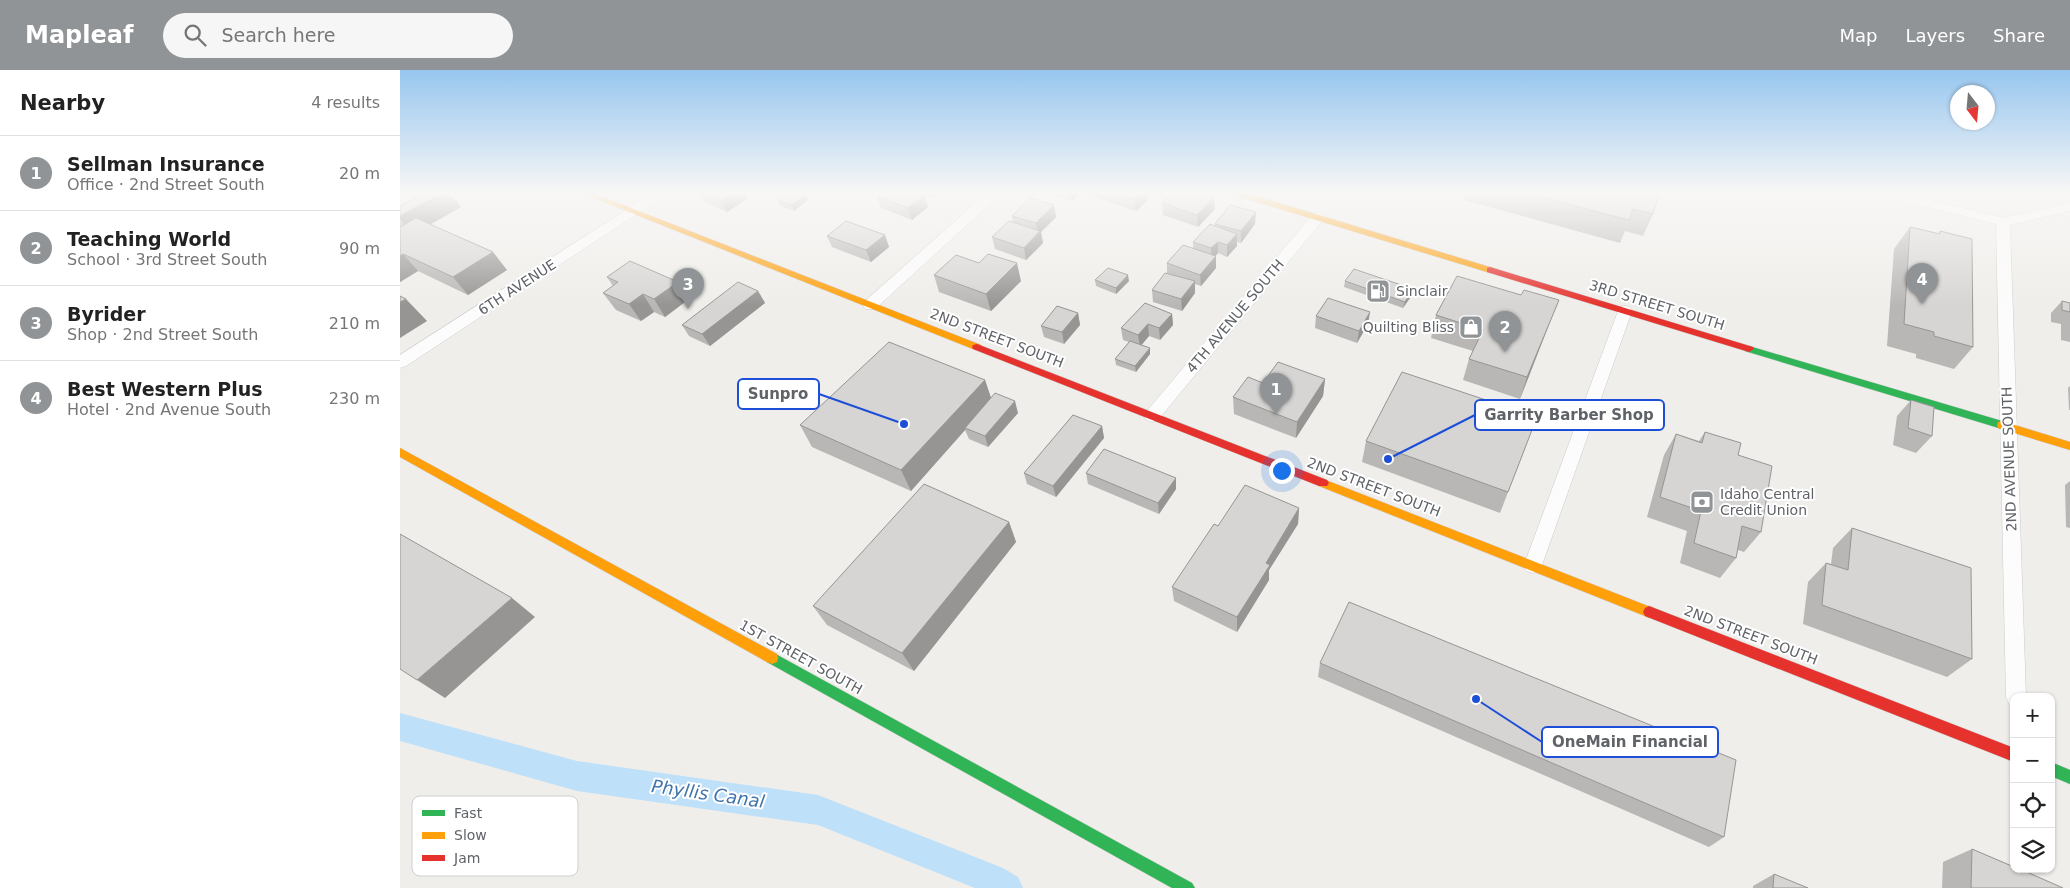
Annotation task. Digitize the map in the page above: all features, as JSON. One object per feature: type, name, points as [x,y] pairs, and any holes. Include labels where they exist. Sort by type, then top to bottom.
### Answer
[{"type":"main road","name":"2ND STREET SOUTH","points":[[679,230],[2010,753]]},
{"type":"main road","name":"3RD STREET SOUTH","points":[[1361,230],[2070,446]]},
{"type":"main road","name":"1ST STREET SOUTH","points":[[400,452],[1187,888]]},
{"type":"main road","points":[[2055,771],[2070,777]]},
{"type":"street","name":"6TH AVENUE","points":[[400,362],[605,230]]},
{"type":"street","points":[[870,305],[953,230]]},
{"type":"street","name":"4TH AVENUE SOUTH","points":[[1152,416],[1307,230]]},
{"type":"street","name":"2ND AVENUE SOUTH","points":[[2003,230],[2016,693]]},
{"type":"street","points":[[1533,565],[1625,311]]},
{"type":"building","points":[[400,230],[444,230],[493,252],[453,277],[403,254],[400,256]]},
{"type":"building","points":[[834,230],[872,230],[885,235],[866,250],[827,236]]},
{"type":"building","points":[[999,230],[1040,231],[1024,248],[992,237]]},
{"type":"building","points":[[1204,230],[1227,230],[1237,234],[1227,245],[1218,242],[1211,248],[1193,242]]},
{"type":"building","points":[[1910,230],[1924,230],[1940,234],[1940,231],[1972,239],[1973,347],[1934,336],[1934,332],[1904,324]]},
{"type":"building","points":[[1183,245],[1216,256],[1200,275],[1167,263]]},
{"type":"building","points":[[988,254],[1017,263],[986,294],[934,275],[956,255],[979,263]]},
{"type":"building","points":[[630,261],[678,282],[654,299],[643,294],[629,304],[603,293],[618,282],[607,277]]},
{"type":"building","points":[[1108,268],[1128,275],[1116,288],[1095,280]]},
{"type":"building","points":[[1354,269],[1413,289],[1405,302],[1345,281]]},
{"type":"building","points":[[1165,273],[1195,281],[1181,299],[1152,290]]},
{"type":"building","points":[[1457,276],[1521,295],[1524,290],[1559,300],[1527,377],[1469,359],[1483,330],[1436,315]]},
{"type":"building","points":[[738,282],[758,291],[702,334],[682,325]]},
{"type":"building","points":[[400,296],[406,299],[400,302]]},
{"type":"building","points":[[1328,298],[1370,312],[1359,331],[1316,316]]},
{"type":"building","points":[[2062,301],[2070,303],[2070,312],[2062,310]]},
{"type":"building","points":[[1145,303],[1172,314],[1159,328],[1148,324],[1138,335],[1121,328]]},
{"type":"building","points":[[1057,306],[1078,313],[1062,332],[1041,326]]},
{"type":"building","points":[[1130,341],[1150,348],[1135,366],[1115,359]]},
{"type":"building","points":[[889,342],[985,380],[901,470],[800,425]]},
{"type":"building","points":[[1278,362],[1325,379],[1297,422],[1233,397],[1248,377],[1263,383]]},
{"type":"building","points":[[1402,372],[1537,417],[1508,492],[1366,441]]},
{"type":"building","points":[[995,393],[1015,401],[985,436],[965,428]]},
{"type":"building","points":[[1911,400],[1934,407],[1932,436],[1908,428]]},
{"type":"building","points":[[1073,415],[1102,426],[1053,486],[1024,473]]},
{"type":"building","name":"Idaho Central Credit Union","points":[[1705,432],[1741,443],[1738,455],[1772,466],[1761,532],[1742,526],[1736,558],[1694,543],[1701,511],[1660,497],[1676,434],[1702,443]]},
{"type":"building","points":[[1104,449],[1176,478],[1158,503],[1086,473]]},
{"type":"building","points":[[924,484],[1009,522],[902,653],[813,606]]},
{"type":"building","points":[[1245,485],[1299,508],[1266,563],[1270,565],[1237,617],[1172,587],[1214,524],[1218,526]]},
{"type":"building","points":[[1852,528],[1971,568],[1972,659],[1822,605],[1826,563],[1848,570]]},
{"type":"building","points":[[400,534],[512,598],[417,680],[400,669]]},
{"type":"building","points":[[1349,602],[1736,760],[1724,837],[1320,663]]},
{"type":"building","points":[[1972,849],[2010,865],[2010,873],[2029,873],[2063,888],[1971,888]]},
{"type":"building","points":[[1774,874],[1808,888],[1773,888]]},
{"type":"waterway","name":"Phyllis Canal","points":[[400,727],[577,776],[818,810],[992,879],[1007,888]]},
{"type":"traffic: fast","points":[[1749,349],[2002,425]]},
{"type":"traffic: fast","points":[[772,658],[1187,888]]},
{"type":"traffic: fast","points":[[2055,771],[2070,777]]},
{"type":"traffic: slow","points":[[680,230],[977,347]]},
{"type":"traffic: slow","points":[[1359,230],[1490,270]]},
{"type":"traffic: slow","points":[[2002,425],[2070,446]]},
{"type":"traffic: slow","points":[[400,452],[772,658]]},
{"type":"traffic: slow","points":[[1323,483],[1649,612]]},
{"type":"traffic: jam","points":[[1490,270],[1749,349]]},
{"type":"traffic: jam","points":[[977,347],[1323,483]]},
{"type":"traffic: jam","points":[[1649,612],[2010,753]]},
{"type":"place","name":"Sinclair","points":[[1378,291]]},
{"type":"place","name":"Best Western Plus","points":[[1922,304]]},
{"type":"place","name":"Byrider","points":[[688,309]]},
{"type":"place","name":"Quilting Bliss","points":[[1471,327]]},
{"type":"place","name":"Teaching World","points":[[1505,352]]},
{"type":"place","name":"Sellman Insurance","points":[[1276,414]]},
{"type":"place","name":"Sunpro","points":[[904,424]]},
{"type":"place","name":"Garrity Barber Shop","points":[[1388,459]]},
{"type":"place","name":"Idaho Central Credit Union","points":[[1702,502]]},
{"type":"place","name":"OneMain Financial","points":[[1476,699]]}]
